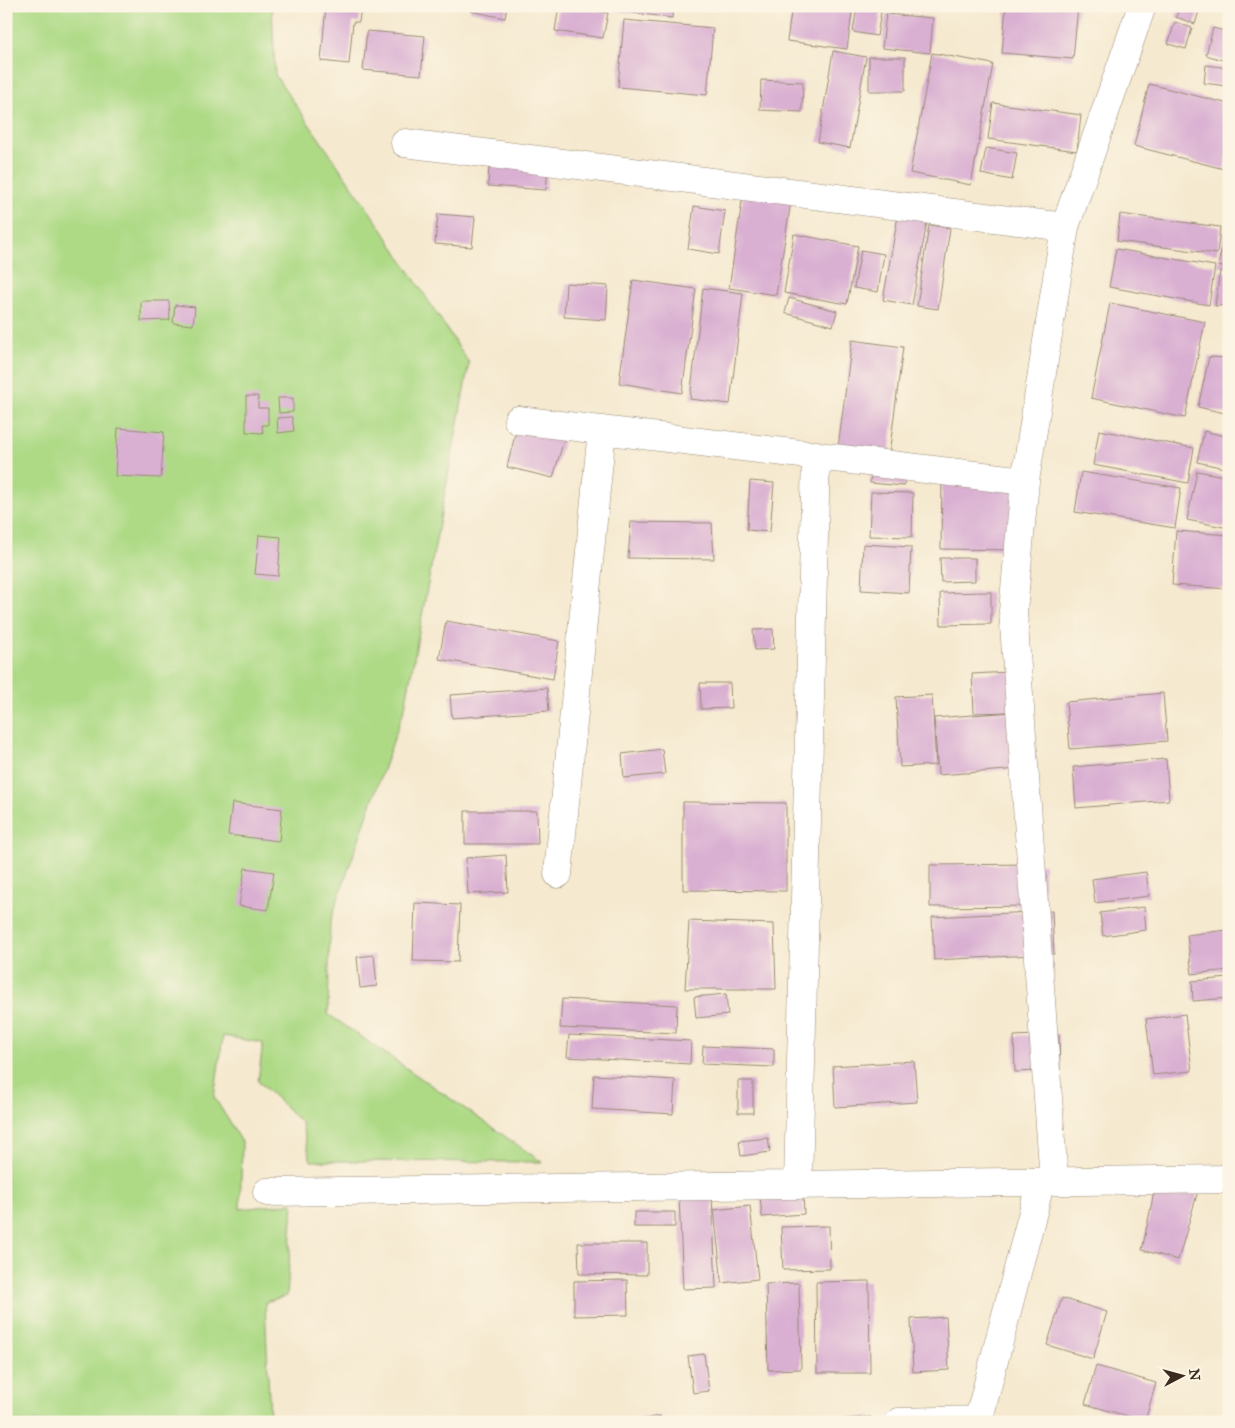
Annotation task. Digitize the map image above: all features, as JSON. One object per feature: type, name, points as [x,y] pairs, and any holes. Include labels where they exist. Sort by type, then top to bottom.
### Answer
[{"type":"street","points":[[899,1422],[978,1421],[1047,1181],[1013,611],[1025,480],[1065,227],[1142,6]]},
{"type":"street","points":[[405,143],[1065,227]]},
{"type":"street","points":[[518,420],[1025,480]]},
{"type":"street","points":[[558,874],[602,430]]},
{"type":"street","points":[[798,1184],[816,455]]},
{"type":"street","points":[[267,1192],[1229,1179]]},
{"type":"green space","points":[[6,6],[272,6],[275,75],[379,225],[469,363],[405,707],[330,922],[328,1014],[542,1162],[311,1161],[301,1122],[258,1081],[263,1043],[223,1036],[214,1097],[242,1142],[240,1209],[293,1203],[287,1296],[265,1302],[270,1422],[6,1422]]},
{"type":"building","points":[[326,6],[361,6],[359,22],[353,22],[349,64],[321,61]]},
{"type":"building","points":[[369,6],[393,6],[393,13],[369,12]]},
{"type":"building","points":[[471,6],[507,6],[505,18],[470,11]]},
{"type":"building","points":[[559,6],[571,6],[608,13],[603,38],[555,31]]},
{"type":"building","points":[[612,6],[673,6],[672,18],[612,10]]},
{"type":"building","points":[[792,6],[853,6],[847,49],[787,41]]},
{"type":"building","points":[[857,6],[882,6],[877,36],[853,32]]},
{"type":"building","points":[[893,6],[932,6],[931,12]]},
{"type":"building","points":[[1006,6],[1078,6],[1073,59],[1002,53]]},
{"type":"building","points":[[1180,6],[1200,8],[1195,24],[1176,17]]},
{"type":"building","points":[[886,14],[933,18],[930,53],[882,48]]},
{"type":"building","points":[[624,20],[713,28],[707,95],[618,87]]},
{"type":"building","points":[[1175,22],[1192,28],[1186,49],[1168,44]]},
{"type":"building","points":[[1213,28],[1229,32],[1229,62],[1206,55]]},
{"type":"building","points":[[367,31],[425,36],[421,75],[363,70]]},
{"type":"building","points":[[833,51],[866,57],[850,148],[818,142]]},
{"type":"building","points":[[932,53],[993,64],[971,185],[910,173]]},
{"type":"building","points":[[869,57],[905,57],[905,91],[869,91]]},
{"type":"building","points":[[1206,65],[1228,68],[1226,86],[1204,83]]},
{"type":"building","points":[[761,80],[803,82],[802,112],[760,110]]},
{"type":"building","points":[[1149,84],[1229,104],[1229,148],[1224,169],[1134,146]]},
{"type":"building","points":[[993,103],[1081,115],[1077,151],[988,139]]},
{"type":"building","points":[[986,148],[1017,153],[1012,180],[981,174]]},
{"type":"building","points":[[489,164],[548,168],[546,190],[488,186]]},
{"type":"building","points":[[746,175],[794,183],[776,295],[729,288]]},
{"type":"building","points":[[901,199],[930,205],[912,305],[883,300]]},
{"type":"building","points":[[694,206],[725,211],[719,254],[688,249]]},
{"type":"building","points":[[438,214],[475,217],[472,247],[435,244]]},
{"type":"building","points":[[1120,214],[1220,227],[1217,254],[1117,241]]},
{"type":"building","points":[[929,225],[950,228],[938,309],[917,306]]},
{"type":"building","points":[[1225,230],[1229,231],[1229,268],[1218,266]]},
{"type":"building","points":[[794,234],[858,246],[847,304],[784,293]]},
{"type":"building","points":[[1116,249],[1215,266],[1209,305],[1109,287]]},
{"type":"building","points":[[861,250],[884,254],[878,292],[854,288]]},
{"type":"building","points":[[1220,271],[1229,272],[1229,305],[1215,306]]},
{"type":"building","points":[[633,280],[696,289],[682,393],[619,383]]},
{"type":"building","points":[[566,283],[608,286],[606,320],[564,317]]},
{"type":"building","points":[[703,288],[743,293],[730,404],[690,399]]},
{"type":"building","points":[[789,298],[837,311],[833,326],[785,313]]},
{"type":"building","points":[[141,301],[169,301],[170,320],[141,321]]},
{"type":"building","points":[[1110,303],[1205,322],[1185,418],[1091,398]]},
{"type":"building","points":[[175,305],[195,307],[193,325],[173,323]]},
{"type":"building","points":[[852,340],[903,347],[889,455],[838,448]]},
{"type":"building","points":[[1209,357],[1229,358],[1229,414],[1198,407]]},
{"type":"building","points":[[246,396],[258,396],[258,408],[268,408],[268,425],[262,425],[263,433],[246,432]]},
{"type":"building","points":[[278,398],[293,398],[293,412],[279,413]]},
{"type":"building","points":[[292,417],[294,431],[278,433],[277,418]]},
{"type":"building","points":[[517,427],[564,439],[553,478],[507,467]]},
{"type":"building","points":[[118,428],[164,432],[161,478],[115,476]]},
{"type":"building","points":[[1099,430],[1194,448],[1188,483],[1093,465]]},
{"type":"building","points":[[1204,431],[1229,437],[1229,469],[1197,462]]},
{"type":"building","points":[[872,462],[905,464],[904,486],[870,483]]},
{"type":"building","points":[[1197,471],[1229,477],[1229,528],[1187,520]]},
{"type":"building","points":[[1081,472],[1181,488],[1175,528],[1075,512]]},
{"type":"building","points":[[942,478],[1020,479],[1019,550],[941,549]]},
{"type":"building","points":[[750,481],[774,483],[770,532],[747,530]]},
{"type":"building","points":[[871,492],[913,493],[912,537],[869,536]]},
{"type":"building","points":[[631,522],[712,523],[714,559],[628,558]]},
{"type":"building","points":[[1176,531],[1229,535],[1229,589],[1172,585]]},
{"type":"building","points":[[259,535],[281,537],[278,576],[255,574]]},
{"type":"building","points":[[863,544],[911,547],[909,593],[861,590]]},
{"type":"building","points":[[940,558],[975,558],[975,581],[941,582]]},
{"type":"building","points":[[991,592],[991,624],[941,625],[940,593]]},
{"type":"building","points":[[446,621],[559,641],[553,679],[439,659]]},
{"type":"building","points":[[773,629],[774,649],[755,650],[753,630]]},
{"type":"building","points":[[1029,671],[1034,768],[938,775],[934,718],[1011,712],[974,713],[972,674]]},
{"type":"building","points":[[700,683],[730,683],[731,708],[701,709]]},
{"type":"building","points":[[547,688],[549,711],[452,718],[450,695]]},
{"type":"building","points":[[1163,693],[1167,741],[1070,749],[1066,702]]},
{"type":"building","points":[[932,695],[936,765],[900,767],[896,697]]},
{"type":"building","points":[[1225,731],[1229,731],[1229,748],[1226,749]]},
{"type":"building","points":[[662,749],[665,774],[624,778],[622,754]]},
{"type":"building","points":[[1166,759],[1169,800],[1076,808],[1073,767]]},
{"type":"building","points":[[683,802],[786,803],[786,891],[683,890]]},
{"type":"building","points":[[232,803],[282,809],[279,841],[228,835]]},
{"type":"building","points":[[465,811],[537,811],[538,844],[465,844]]},
{"type":"building","points":[[506,855],[508,892],[468,894],[466,858]]},
{"type":"building","points":[[1044,864],[1044,906],[930,907],[930,865]]},
{"type":"building","points":[[245,868],[274,872],[268,910],[239,906]]},
{"type":"building","points":[[1146,872],[1149,896],[1095,903],[1092,879]]},
{"type":"building","points":[[415,903],[460,905],[458,962],[413,961]]},
{"type":"building","points":[[1144,907],[1146,930],[1103,936],[1100,913]]},
{"type":"building","points":[[1052,911],[1054,954],[934,960],[932,917]]},
{"type":"building","points":[[689,921],[774,924],[776,989],[685,989]]},
{"type":"building","points":[[1227,930],[1229,970],[1192,974],[1187,935]]},
{"type":"building","points":[[374,955],[377,986],[360,988],[357,957]]},
{"type":"building","points":[[1229,978],[1229,998],[1193,1001],[1192,981]]},
{"type":"building","points":[[726,994],[728,1015],[696,1018],[694,997]]},
{"type":"building","points":[[562,999],[677,1005],[676,1033],[560,1028]]},
{"type":"building","points":[[1185,1014],[1192,1071],[1153,1075],[1146,1019]]},
{"type":"building","points":[[1059,1034],[1060,1070],[1015,1072],[1014,1036]]},
{"type":"building","points":[[569,1035],[691,1041],[690,1064],[567,1057]]},
{"type":"building","points":[[703,1046],[774,1049],[774,1067],[702,1064]]},
{"type":"building","points":[[914,1061],[917,1102],[835,1107],[833,1066]]},
{"type":"building","points":[[594,1075],[675,1080],[673,1114],[592,1109]]},
{"type":"building","points":[[738,1081],[753,1081],[753,1113],[738,1113]]},
{"type":"building","points":[[768,1138],[770,1152],[741,1156],[739,1141]]},
{"type":"building","points":[[1198,1191],[1178,1260],[1142,1250],[1154,1192]]},
{"type":"building","points":[[803,1193],[804,1214],[762,1217],[760,1196]]},
{"type":"building","points":[[712,1194],[716,1288],[683,1289],[679,1196]]},
{"type":"building","points":[[750,1206],[758,1279],[722,1283],[714,1210]]},
{"type":"building","points":[[634,1212],[675,1212],[675,1227],[634,1227]]},
{"type":"building","points":[[829,1226],[830,1269],[783,1270],[781,1227]]},
{"type":"building","points":[[578,1243],[647,1243],[647,1275],[579,1274]]},
{"type":"building","points":[[627,1280],[628,1315],[574,1316],[574,1281]]},
{"type":"building","points":[[869,1281],[870,1373],[817,1373],[816,1282]]},
{"type":"building","points":[[799,1283],[801,1369],[768,1370],[766,1284]]},
{"type":"building","points":[[1062,1298],[1107,1312],[1093,1359],[1047,1345]]},
{"type":"building","points":[[946,1317],[949,1370],[913,1372],[911,1319]]},
{"type":"building","points":[[704,1354],[709,1391],[693,1393],[688,1356]]},
{"type":"building","points":[[1096,1366],[1156,1383],[1145,1421],[1085,1404]]},
{"type":"building","points":[[660,1416],[660,1422],[634,1422],[634,1421]]},
{"type":"building","points":[[871,1417],[871,1422],[844,1422],[844,1419]]}]
